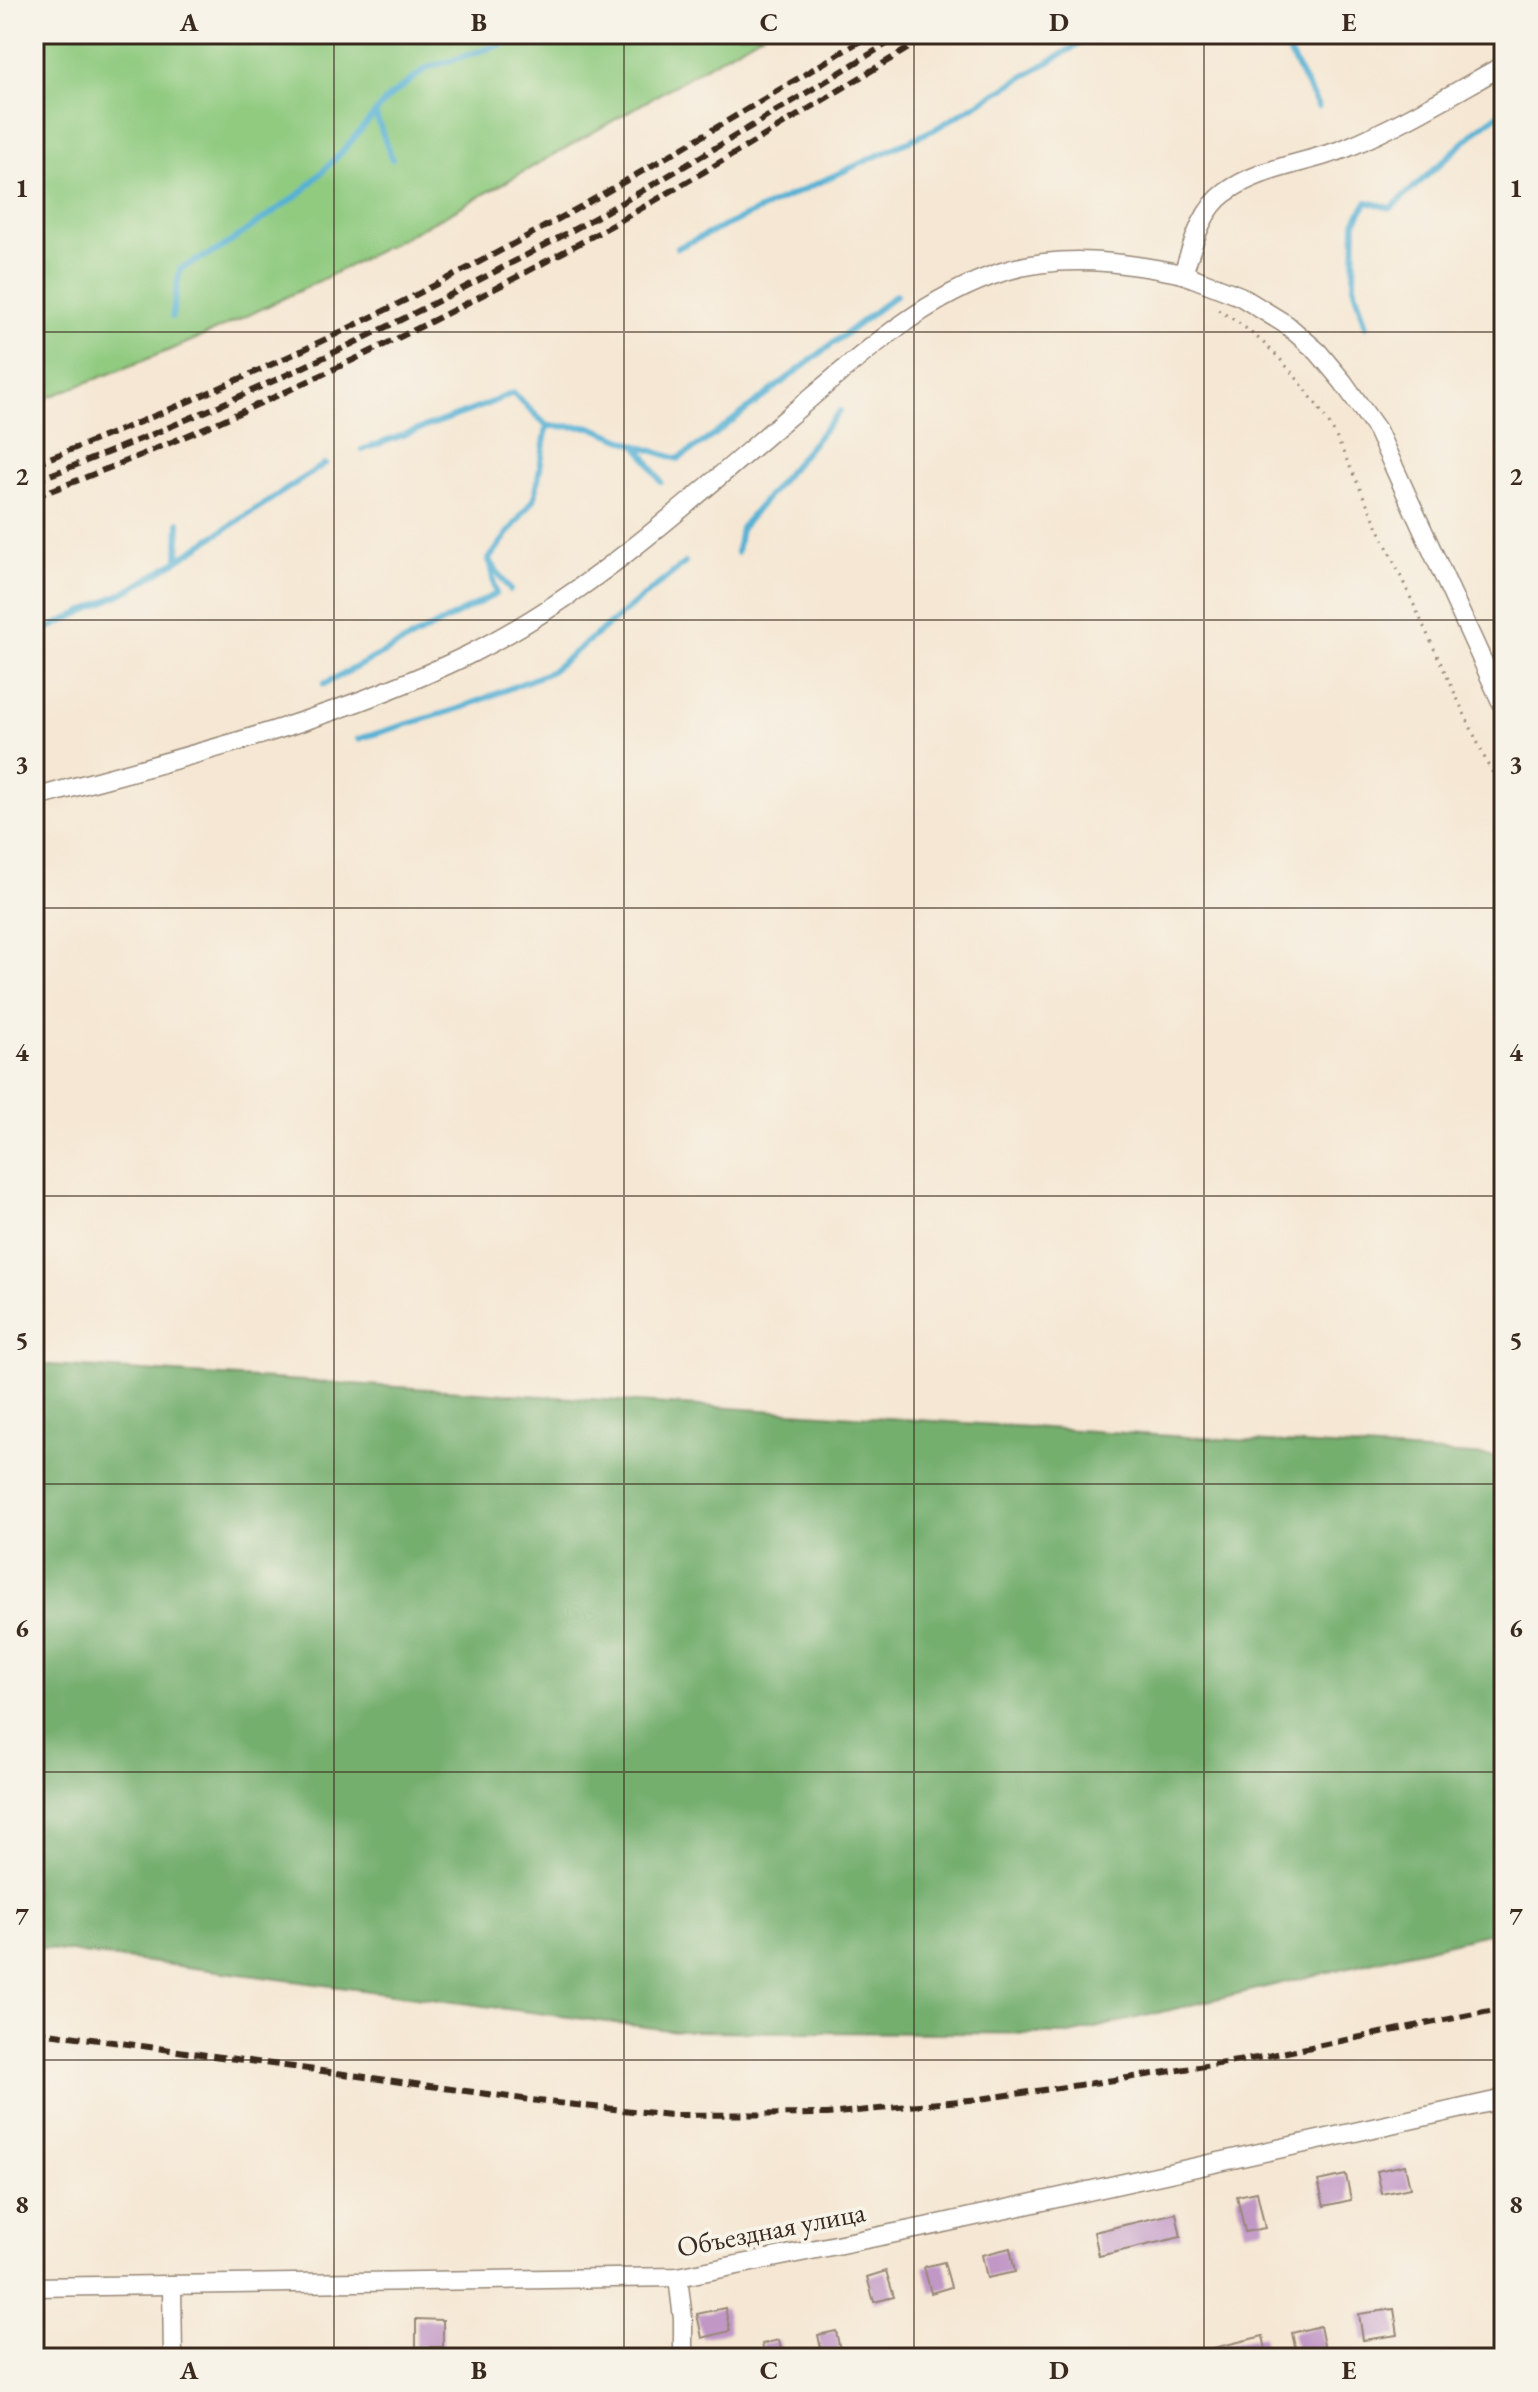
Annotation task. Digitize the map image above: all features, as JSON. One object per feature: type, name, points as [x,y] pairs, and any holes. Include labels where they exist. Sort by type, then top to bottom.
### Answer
[{"type":"street","points":[[1183,274],[1201,223],[1222,194],[1253,177],[1342,149],[1386,131],[1504,65]]},
{"type":"street","points":[[34,798],[283,728],[467,655],[542,613],[605,570],[892,331],[958,290],[1003,272],[1089,260],[1183,274],[1240,296],[1287,325],[1318,352],[1377,430],[1504,708]]},
{"type":"street","name":"Объездная улица","points":[[34,2287],[678,2277],[930,2226],[1504,2099]]},
{"type":"street","points":[[678,2277],[683,2319],[683,2358]]},
{"type":"street","points":[[172,2286],[173,2358]]},
{"type":"path","points":[[1206,303],[1256,335],[1282,359],[1305,386],[1332,428],[1488,765],[1504,791]]},
{"type":"green space","points":[[34,34],[762,34],[560,151],[355,263],[192,341],[34,403]]},
{"type":"green space","points":[[34,1364],[1504,1457],[1504,1930],[1070,2034],[676,2031],[34,1947]]},
{"type":"building","points":[[1405,2165],[1410,2188],[1382,2194],[1377,2171]]},
{"type":"building","points":[[1346,2175],[1351,2200],[1324,2206],[1318,2181]]},
{"type":"building","points":[[1257,2192],[1265,2228],[1245,2232],[1237,2196]]},
{"type":"building","points":[[1176,2213],[1181,2237],[1099,2256],[1094,2232]]},
{"type":"building","points":[[1010,2248],[1015,2272],[987,2278],[982,2255]]},
{"type":"building","points":[[944,2262],[951,2287],[931,2293],[924,2267]]},
{"type":"building","points":[[886,2271],[894,2297],[874,2302],[867,2277]]},
{"type":"building","points":[[725,2308],[730,2331],[702,2338],[697,2314]]},
{"type":"building","points":[[1394,2309],[1398,2335],[1363,2340],[1359,2314]]},
{"type":"building","points":[[416,2319],[443,2320],[443,2347],[416,2347]]},
{"type":"building","points":[[1320,2326],[1325,2350],[1297,2356],[1292,2333]]},
{"type":"building","points":[[836,2331],[840,2350],[822,2354],[818,2335]]},
{"type":"building","points":[[1263,2336],[1268,2358],[1201,2358],[1201,2351]]},
{"type":"building","points":[[779,2340],[783,2358],[765,2358],[762,2344]]},
{"type":"waterway","points":[[172,317],[180,269],[220,249],[301,193],[340,154],[388,98],[427,68],[503,44],[515,34]]},
{"type":"waterway","points":[[677,248],[935,129],[1096,34]]},
{"type":"waterway","points":[[1279,34],[1318,106]]},
{"type":"waterway","points":[[1366,326],[1354,286],[1355,222],[1367,202],[1391,208],[1504,110]]},
{"type":"waterway","points":[[375,113],[392,159]]},
{"type":"waterway","points":[[638,446],[678,459],[896,295]]},
{"type":"waterway","points":[[324,684],[496,594],[489,559],[535,497],[547,426],[513,393],[362,450]]},
{"type":"waterway","points":[[737,552],[741,528],[840,411]]},
{"type":"waterway","points":[[547,426],[591,427],[638,446],[661,482]]},
{"type":"waterway","points":[[178,560],[325,464]]},
{"type":"waterway","points":[[34,635],[131,589],[178,560],[179,522]]},
{"type":"waterway","points":[[491,563],[510,590]]},
{"type":"waterway","points":[[358,739],[461,708],[550,672],[685,563]]},
{"type":"railway","points":[[34,464],[229,384],[420,293],[627,180],[872,34]]},
{"type":"railway","points":[[34,481],[231,400],[360,340],[486,276],[638,193],[903,34]]},
{"type":"railway","points":[[34,497],[167,444],[299,386],[493,290],[651,203],[932,34]]},
{"type":"railway","points":[[34,2031],[538,2101],[671,2115],[827,2114],[980,2099],[1257,2058],[1504,2008]]}]
